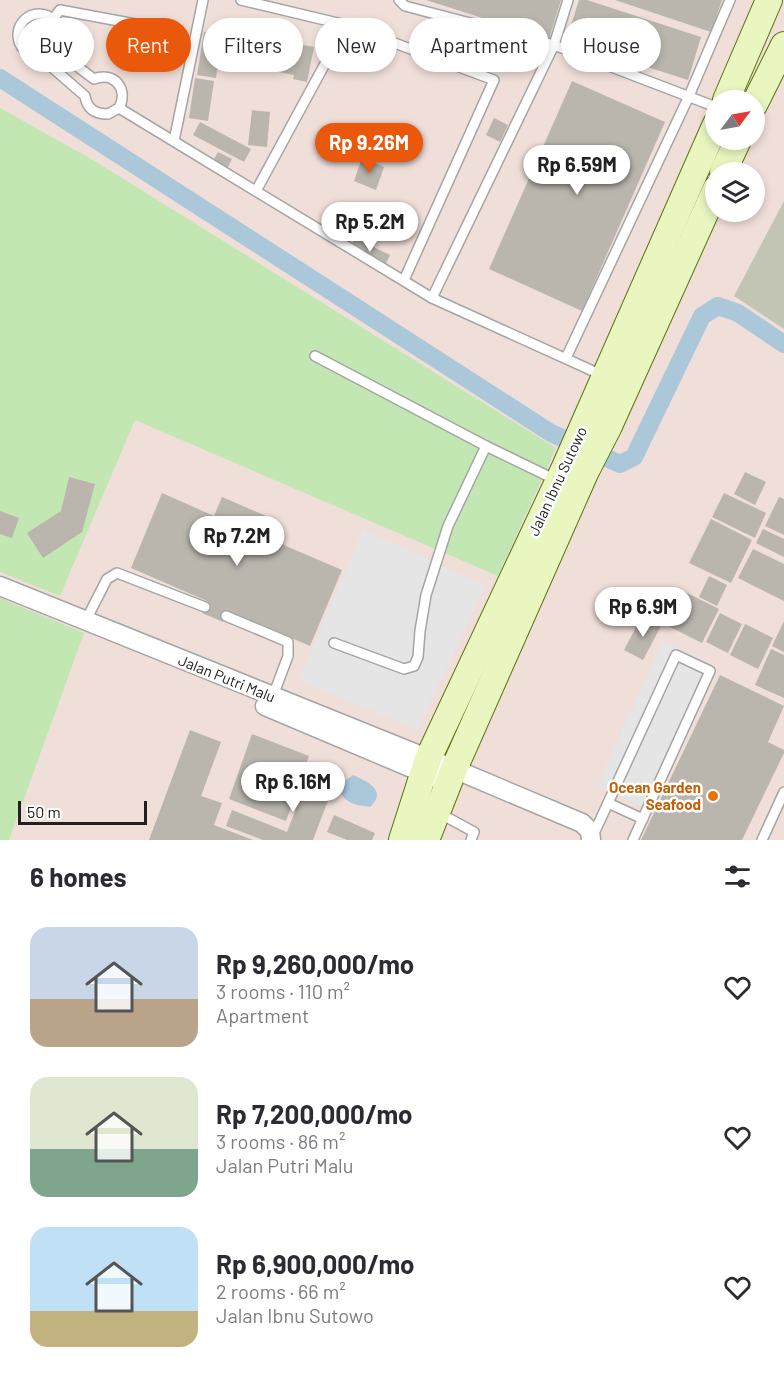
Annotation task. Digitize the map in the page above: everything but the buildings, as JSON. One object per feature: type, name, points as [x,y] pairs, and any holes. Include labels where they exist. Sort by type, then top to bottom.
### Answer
[{"type":"main road","points":[[730,90],[769,0]]},
{"type":"main road","points":[[762,90],[784,45]]},
{"type":"main road","name":"Jalan Ibnu Sutowo","points":[[598,420],[604,376],[705,149]]},
{"type":"main road","name":"Jalan Ibnu Sutowo","points":[[402,840],[426,766],[569,474],[705,211]]},
{"type":"main road","name":"Jalan Ibnu Sutowo","points":[[426,840],[569,474]]},
{"type":"street","name":"Jalan Putri Malu","points":[[0,586],[273,696],[426,766]]},
{"type":"street","name":"Jalan Putri Malu","points":[[0,599],[426,766],[582,823],[591,836]]},
{"type":"lane","points":[[174,141],[202,0]]},
{"type":"lane","points":[[241,0],[317,18]]},
{"type":"lane","points":[[399,0],[405,6],[554,45],[705,103]]},
{"type":"lane","points":[[432,298],[554,45],[568,0]]},
{"type":"lane","points":[[566,358],[689,96],[729,0]]},
{"type":"lane","points":[[54,18],[60,10],[106,19]]},
{"type":"lane","points":[[27,18],[38,13],[51,18]]},
{"type":"lane","points":[[397,44],[494,80],[404,280]]},
{"type":"lane","points":[[57,72],[85,96],[86,102],[94,112],[108,114],[119,108],[123,95],[118,83],[107,76],[94,79],[85,72]]},
{"type":"lane","points":[[256,191],[321,72]]},
{"type":"lane","points":[[119,108],[432,298],[604,376]]},
{"type":"lane","points":[[315,356],[486,446],[569,474]]},
{"type":"lane","points":[[334,643],[404,669],[414,666],[418,657],[426,595],[448,526],[486,446]]},
{"type":"lane","points":[[86,621],[107,579],[117,573],[205,607]]},
{"type":"lane","points":[[226,616],[288,642],[288,656],[273,696]]},
{"type":"lane","points":[[591,836],[676,655],[710,671],[633,840]]},
{"type":"lane","points":[[762,840],[784,792]]},
{"type":"lane","points":[[608,803],[643,819]]},
{"type":"lane","points":[[437,813],[474,832],[471,840]]},
{"type":"shaded area","points":[[0,0],[784,0],[784,840],[0,840]]},
{"type":"shaded area","points":[[784,201],[784,329],[734,296]]},
{"type":"shaded area","points":[[363,530],[486,586],[417,730],[299,680]]},
{"type":"shaded area","points":[[663,641],[709,662],[643,807],[597,786]]},
{"type":"green space","points":[[0,108],[93,160],[556,448],[498,576],[135,420],[60,596],[0,572]]},
{"type":"green space","points":[[0,598],[84,633],[9,840],[0,840]]},
{"type":"water","points":[[353,775],[374,788],[377,796],[370,807],[350,802],[343,797],[339,788]]},
{"type":"waterway","points":[[0,78],[551,433],[620,464],[634,457],[702,316],[718,306],[738,313],[784,344]]},
{"type":"place","name":"Ocean Garden Seafood","points":[[713,796]]}]
